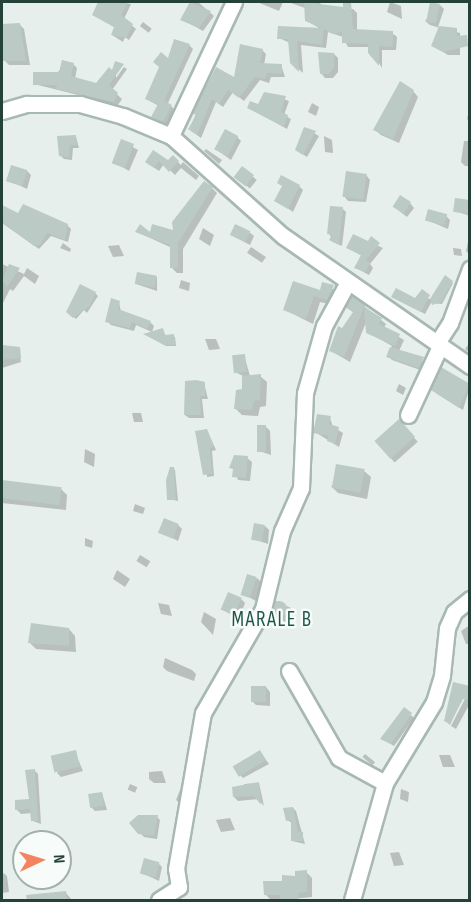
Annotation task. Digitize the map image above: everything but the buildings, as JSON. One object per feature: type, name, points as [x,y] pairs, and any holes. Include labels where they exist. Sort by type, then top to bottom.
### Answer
[{"type":"street","points":[[171,136],[234,2]]},
{"type":"street","points":[[2,111],[27,104],[80,104],[123,116],[171,136],[267,224],[470,366]]},
{"type":"street","points":[[408,415],[450,323],[470,269]]},
{"type":"street","points":[[159,900],[179,887],[176,869],[203,713],[263,609],[282,531],[301,488],[305,393],[324,326],[348,282]]},
{"type":"street","points":[[352,900],[385,783],[434,702],[442,675],[447,627],[454,612],[470,599]]},
{"type":"street","points":[[289,671],[339,758],[385,783]]},
{"type":"district","name":"MARALE B","points":[[272,620]]}]
